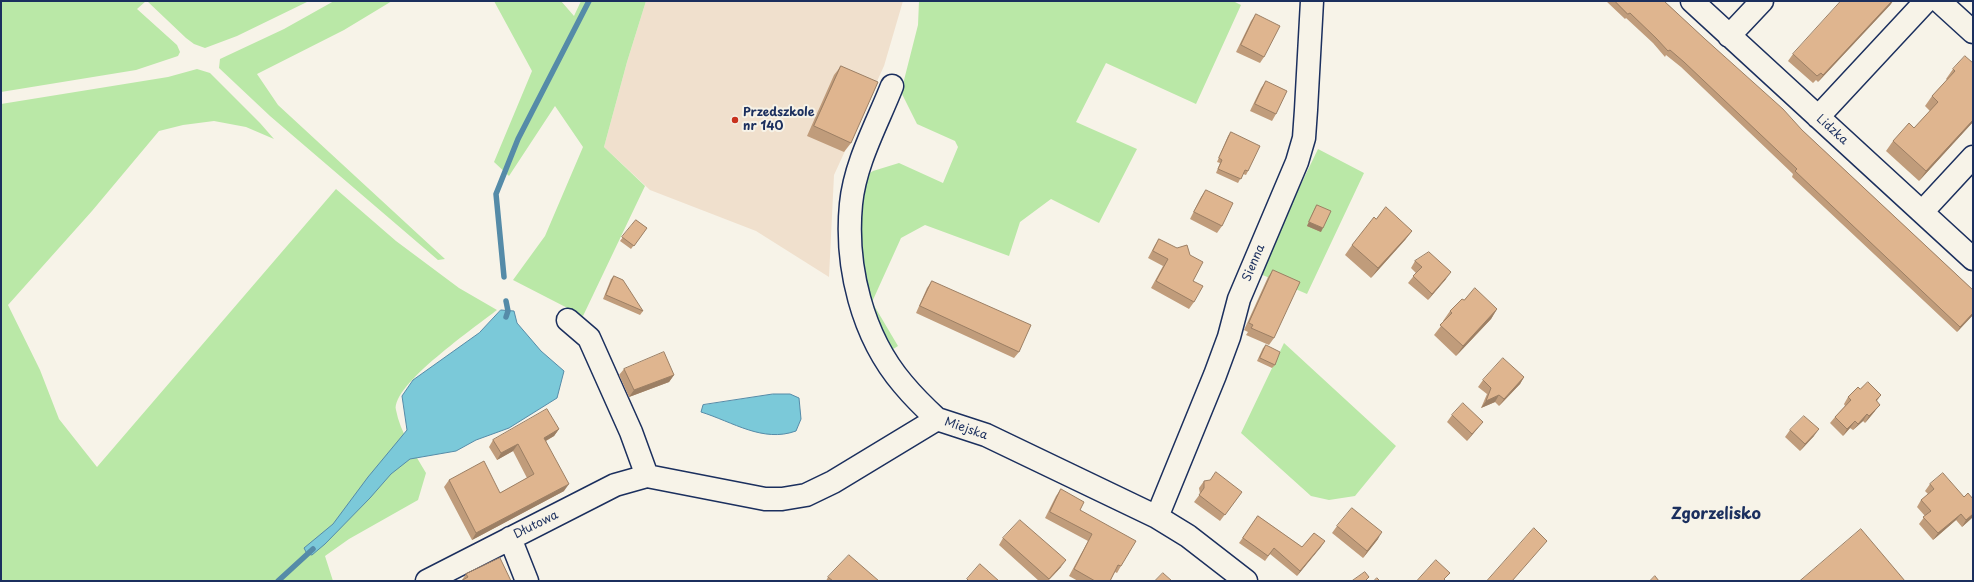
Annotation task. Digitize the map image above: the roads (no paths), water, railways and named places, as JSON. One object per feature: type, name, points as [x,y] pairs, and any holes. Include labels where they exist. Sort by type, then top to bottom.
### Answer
[{"type":"street","name":"Sienna","points":[[1157,517],[1215,375],[1229,337],[1239,299],[1297,162],[1304,138],[1312,1]]},
{"type":"street","name":"Lidzka","points":[[1692,1],[1973,259]]},
{"type":"street","points":[[1729,36],[1762,1]]},
{"type":"street","points":[[1818,117],[1926,1]]},
{"type":"street","points":[[1939,1],[1973,32]]},
{"type":"street","points":[[892,86],[860,164],[851,203],[850,238],[853,266],[864,316],[879,347],[902,383],[936,419]]},
{"type":"street","points":[[1922,212],[1973,157]]},
{"type":"street","points":[[568,320],[589,338],[631,432],[647,476]]},
{"type":"street","name":"Miejska","points":[[647,476],[766,499],[782,499],[806,495],[833,482],[936,419],[986,435],[1157,517],[1188,536],[1246,581]]},
{"type":"street","name":"Dłutowa","points":[[427,581],[615,485],[647,476]]},
{"type":"street","points":[[510,538],[527,581]]},
{"type":"water","points":[[501,310],[514,311],[517,323],[541,351],[564,371],[557,398],[509,428],[476,440],[456,451],[410,459],[391,474],[325,544],[312,555],[307,554],[304,548],[333,524],[368,477],[407,430],[402,396],[413,380],[479,333]]},
{"type":"water","points":[[773,394],[790,394],[799,398],[801,419],[796,431],[784,434],[760,433],[701,412],[703,405]]},
{"type":"waterway","points":[[504,277],[496,194],[518,139],[589,1]]},
{"type":"waterway","points":[[506,301],[508,311],[506,317]]},
{"type":"waterway","points":[[278,581],[313,549]]},
{"type":"place","name":"Przedszkole nr 140","points":[[735,120]]},
{"type":"district","name":"Zgorzelisko","points":[[1716,515]]}]
